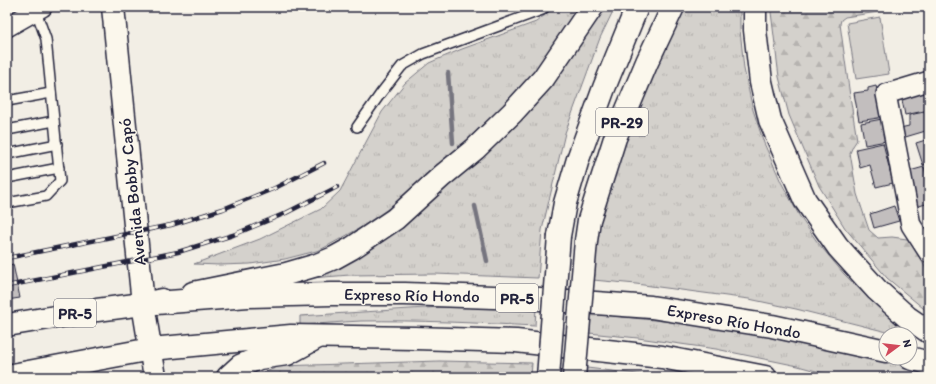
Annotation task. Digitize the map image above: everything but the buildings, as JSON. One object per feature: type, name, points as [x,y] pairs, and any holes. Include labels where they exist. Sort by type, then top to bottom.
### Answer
[{"type":"main road","name":"Avenida Bobby Capó","points":[[113,7],[143,304],[155,377]]},
{"type":"main road","points":[[143,304],[286,274],[317,265],[352,248],[395,219],[442,176],[475,149],[512,114],[543,79],[592,7]]},
{"type":"main road","name":"PR-29","points":[[548,377],[559,236],[565,203],[578,159],[604,88],[637,7]]},
{"type":"main road","name":"PR-29","points":[[574,377],[589,220],[615,138],[672,7]]},
{"type":"main road","points":[[755,7],[755,30],[761,82],[770,120],[805,200],[838,247],[877,290],[907,317],[929,332]]},
{"type":"main road","name":"Expreso Río Hondo","points":[[7,325],[143,304],[248,296],[405,294],[526,298],[651,307],[772,326],[878,349]]},
{"type":"main road","points":[[19,376],[151,348],[291,336],[320,336],[453,338],[516,341],[662,357],[736,374],[765,377]]},
{"type":"main road","points":[[228,377],[240,366],[260,358],[288,354],[320,336]]},
{"type":"main road","points":[[918,360],[929,363]]},
{"type":"street","points":[[7,27],[39,9]]},
{"type":"street","points":[[929,81],[886,94],[911,225],[929,254]]},
{"type":"lane","points":[[357,127],[402,66],[424,54],[542,10],[545,7]]},
{"type":"lane","points":[[7,203],[46,196],[60,181],[46,39],[39,9]]},
{"type":"lane","points":[[7,101],[51,93]]},
{"type":"lane","points":[[7,130],[54,121]]},
{"type":"lane","points":[[7,154],[57,144]]},
{"type":"lane","points":[[7,178],[59,168]]},
{"type":"green space","points":[[555,7],[582,7],[556,47],[514,95],[433,172],[395,204],[360,228],[320,250],[285,259],[250,264],[194,264],[260,239],[321,209],[340,191],[382,112],[405,83],[429,63],[462,49],[536,22]]},
{"type":"green space","points":[[603,7],[615,7],[600,38],[565,133],[542,230],[538,278],[435,274],[350,275],[298,279],[372,242]]},
{"type":"green space","points":[[676,7],[740,7],[740,29],[744,69],[753,110],[764,143],[781,182],[800,217],[818,243],[844,274],[881,310],[902,326],[878,326],[878,330],[749,299],[636,284],[593,280],[597,234],[615,168]]},
{"type":"green space","points":[[771,7],[877,7],[878,12],[845,17],[841,20],[840,24],[857,140],[850,153],[857,194],[869,230],[878,238],[892,237],[907,239],[915,249],[929,274],[929,312],[887,278],[845,228],[819,186],[789,115],[779,77]]},
{"type":"green space","points":[[880,17],[889,74],[856,79],[847,23]]},
{"type":"green space","points":[[441,307],[536,308],[535,326],[383,321],[300,325],[300,316]]},
{"type":"green space","points":[[591,314],[685,323],[827,346],[878,358],[878,366],[912,366],[929,371],[929,377],[838,377],[798,366],[716,349],[589,333]]},
{"type":"green space","points":[[439,361],[532,363],[531,377],[254,377],[280,366]]},
{"type":"green space","points":[[587,368],[662,377],[586,377]]},
{"type":"waterway","points":[[448,73],[453,143]]},
{"type":"waterway","points":[[475,206],[487,261]]},
{"type":"railway","points":[[7,258],[171,225],[223,209],[275,188],[324,163]]},
{"type":"railway","points":[[7,286],[178,252],[233,235],[286,213],[337,187]]}]
